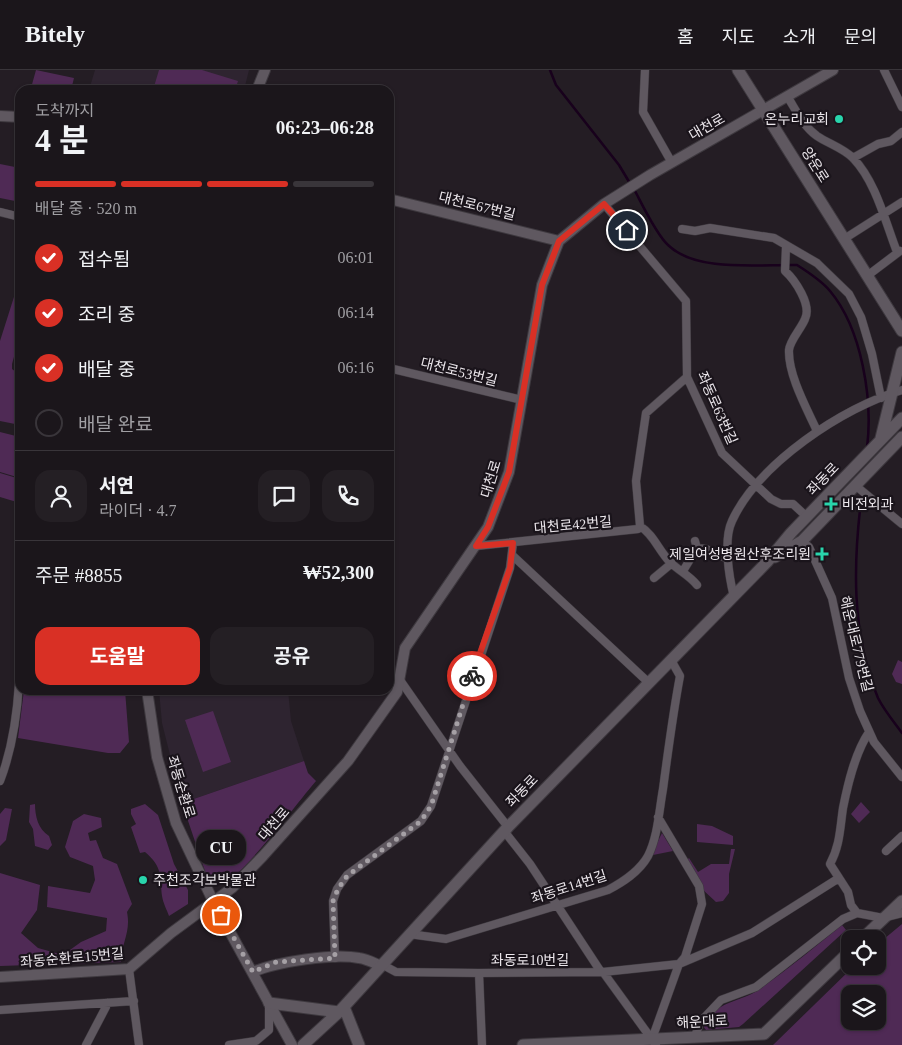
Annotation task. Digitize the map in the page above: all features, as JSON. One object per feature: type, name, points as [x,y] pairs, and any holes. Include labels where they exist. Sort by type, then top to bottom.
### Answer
[{"type":"main road","name":"양운로","points":[[738,70],[902,330]]},
{"type":"main road","points":[[880,441],[897,392],[902,352]]},
{"type":"main road","name":"좌동로","points":[[302,1045],[341,1010],[506,829],[768,562],[807,517],[902,418]]},
{"type":"main road","name":"좌동로","points":[[768,562],[802,541],[902,437]]},
{"type":"main road","points":[[890,449],[902,444]]},
{"type":"main road","points":[[871,930],[902,900]]},
{"type":"main road","points":[[752,1045],[841,960]]},
{"type":"main road","points":[[269,1003],[341,1010],[359,1045]]},
{"type":"main road","name":"해운대로","points":[[522,1045],[654,1042],[764,1034]]},
{"type":"street","points":[[259,85],[265,70]]},
{"type":"street","points":[[645,70],[643,112],[672,163]]},
{"type":"street","name":"대천로","points":[[213,901],[232,888],[264,856],[348,761],[397,692],[405,648],[488,527],[505,486],[542,285],[559,241],[619,194],[833,70]]},
{"type":"street","points":[[884,70],[902,107]]},
{"type":"street","points":[[787,96],[810,129],[852,158],[872,187],[900,251],[868,276]]},
{"type":"street","points":[[0,116],[15,117]]},
{"type":"street","points":[[852,158],[878,144],[890,141],[902,132]]},
{"type":"street","name":"대천로67번길","points":[[394,200],[559,241]]},
{"type":"street","points":[[844,239],[902,202]]},
{"type":"street","name":"좌동로63번길","points":[[604,204],[686,301],[687,377],[722,453],[771,499],[780,504],[793,504],[807,517]]},
{"type":"street","points":[[0,212],[15,216]]},
{"type":"street","points":[[682,229],[710,228],[774,238],[817,263],[849,294],[861,317],[872,354],[881,398]]},
{"type":"street","points":[[786,246],[785,271],[793,278],[803,299],[806,317],[789,349],[796,387],[817,431]]},
{"type":"street","name":"대천로53번길","points":[[394,369],[522,400]]},
{"type":"street","points":[[687,377],[646,413],[636,481],[640,526],[648,531],[672,563],[697,585]]},
{"type":"street","points":[[734,597],[728,576],[731,522],[757,486],[791,451],[817,431],[856,409],[897,392]]},
{"type":"street","points":[[851,490],[873,501],[902,524]]},
{"type":"street","name":"대천로42번길","points":[[476,546],[632,532],[638,530],[640,526]]},
{"type":"street","name":"해운대로779번길","points":[[802,541],[809,547],[832,598],[849,678],[869,732],[881,753],[902,777]]},
{"type":"street","points":[[335,958],[333,901],[338,889],[347,876],[421,821],[431,806],[510,568],[513,543]]},
{"type":"street","points":[[683,571],[696,544],[728,559]]},
{"type":"street","points":[[512,555],[649,683]]},
{"type":"street","points":[[654,578],[672,563]]},
{"type":"street","name":"좌동로14번길","points":[[409,934],[446,939],[608,890],[625,881],[648,856],[658,817],[680,676],[671,660]]},
{"type":"street","points":[[400,680],[506,829],[602,972],[654,1042]]},
{"type":"street","points":[[0,781],[9,757],[17,695]]},
{"type":"street","name":"좌동순환로","points":[[148,695],[157,757],[176,823],[213,901],[292,1045]]},
{"type":"street","points":[[857,913],[851,905],[848,892],[830,864],[837,850],[843,808],[854,766],[869,732]]},
{"type":"street","points":[[654,1042],[679,964],[685,957],[702,904],[699,886],[658,817]]},
{"type":"street","points":[[886,851],[902,836]]},
{"type":"street","name":"좌동로10번길","points":[[382,965],[396,972],[479,973],[602,972],[679,964],[752,933],[839,878]]},
{"type":"street","name":"좌동순환로15번길","points":[[0,977],[129,969],[213,901]]},
{"type":"street","points":[[694,1038],[701,1021],[722,1000],[756,986],[843,919],[857,913],[884,918],[902,913]]},
{"type":"street","points":[[253,972],[276,962],[335,958],[360,958],[382,965]]},
{"type":"street","points":[[129,969],[139,1045]]},
{"type":"street","points":[[479,973],[482,1045]]},
{"type":"street","points":[[0,1010],[134,1001]]},
{"type":"street","points":[[86,1045],[108,1003]]},
{"type":"street","points":[[229,1045],[256,1041],[269,1030],[269,1003]]},
{"type":"shaded area","points":[[36,70],[74,78],[72,85],[32,85]]},
{"type":"shaded area","points":[[95,70],[249,70],[245,85],[90,85]]},
{"type":"shaded area","points":[[159,70],[202,70],[238,81],[237,85],[154,85]]},
{"type":"shaded area","points":[[0,164],[15,167],[15,201],[0,198]]},
{"type":"shaded area","points":[[15,294],[15,353],[12,369],[15,371],[15,424],[0,421],[0,341]]},
{"type":"shaded area","points":[[0,432],[15,436],[15,476],[0,472]]},
{"type":"shaded area","points":[[0,473],[15,478],[15,502],[0,497]]},
{"type":"shaded area","points":[[898,660],[902,662],[902,684],[896,682],[892,674]]},
{"type":"shaded area","points":[[23,695],[125,695],[129,742],[120,753],[108,753],[18,738]]},
{"type":"shaded area","points":[[159,695],[288,695],[291,721],[304,761],[182,803],[162,723]]},
{"type":"shaded area","points":[[213,711],[231,762],[203,772],[185,720]]},
{"type":"shaded area","points":[[304,761],[308,773],[316,781],[269,839],[230,880],[217,884],[207,877],[182,803]]},
{"type":"shaded area","points":[[861,802],[870,812],[859,823],[851,814]]},
{"type":"shaded area","points":[[35,804],[38,822],[42,830],[49,836],[52,845],[48,850],[35,846],[33,829],[29,822],[30,805]]},
{"type":"shaded area","points":[[145,804],[158,815],[174,864],[188,890],[188,904],[169,916],[163,899],[158,868],[151,857],[145,852],[140,853],[131,827],[136,824],[131,814],[131,809]]},
{"type":"shaded area","points":[[5,808],[12,809],[6,840],[0,846],[0,814]]},
{"type":"shaded area","points":[[84,814],[101,818],[102,827],[88,833],[90,841],[96,840],[103,858],[117,864],[132,904],[127,912],[128,925],[121,962],[0,966],[0,873],[40,885],[37,910],[21,933],[38,948],[63,955],[81,942],[106,931],[107,918],[47,907],[48,886],[90,893],[95,880],[93,866],[70,857],[65,847],[73,821]]},
{"type":"shaded area","points":[[697,824],[712,826],[733,836],[733,845],[697,842]]},
{"type":"shaded area","points":[[662,833],[673,851],[653,855],[652,853]]},
{"type":"shaded area","points":[[731,849],[735,849],[729,874],[729,893],[723,901],[716,902],[702,889],[687,860],[689,858],[698,872],[711,864],[729,864]]},
{"type":"shaded area","points":[[902,924],[902,1045],[773,1045],[845,975],[886,975],[886,937]]},
{"type":"shaded area","points":[[842,925],[846,930],[841,930],[841,935],[739,1027],[706,1030],[703,1026],[709,1017],[723,1006],[752,994],[791,966]]},
{"type":"waterway","points":[[550,70],[556,85],[619,165],[631,185]]},
{"type":"waterway","points":[[634,189],[663,240],[680,254],[695,260],[730,265],[797,265],[827,287],[841,307],[850,325],[863,366],[868,409],[867,448]]},
{"type":"waterway","points":[[862,493],[857,545],[856,597],[863,648],[878,698],[902,733]]},
{"type":"way so far","points":[[221,915],[253,972],[276,962],[335,958],[333,901],[338,889],[347,876],[421,821],[431,806],[450,751],[472,676]]},
{"type":"place","name":"온누리교회","points":[[839,119]]},
{"type":"place","name":"비전외과","points":[[831,504]]},
{"type":"place","name":"제일여성병원산후조리원","points":[[822,554]]},
{"type":"place","name":"주천조각보박물관","points":[[143,880]]},
{"type":"place","name":"CU","points":[[221,915]]},
{"type":"route","points":[[472,676],[510,568],[513,543],[476,546],[488,527],[509,472],[542,285],[559,241],[604,204],[627,230]]}]
